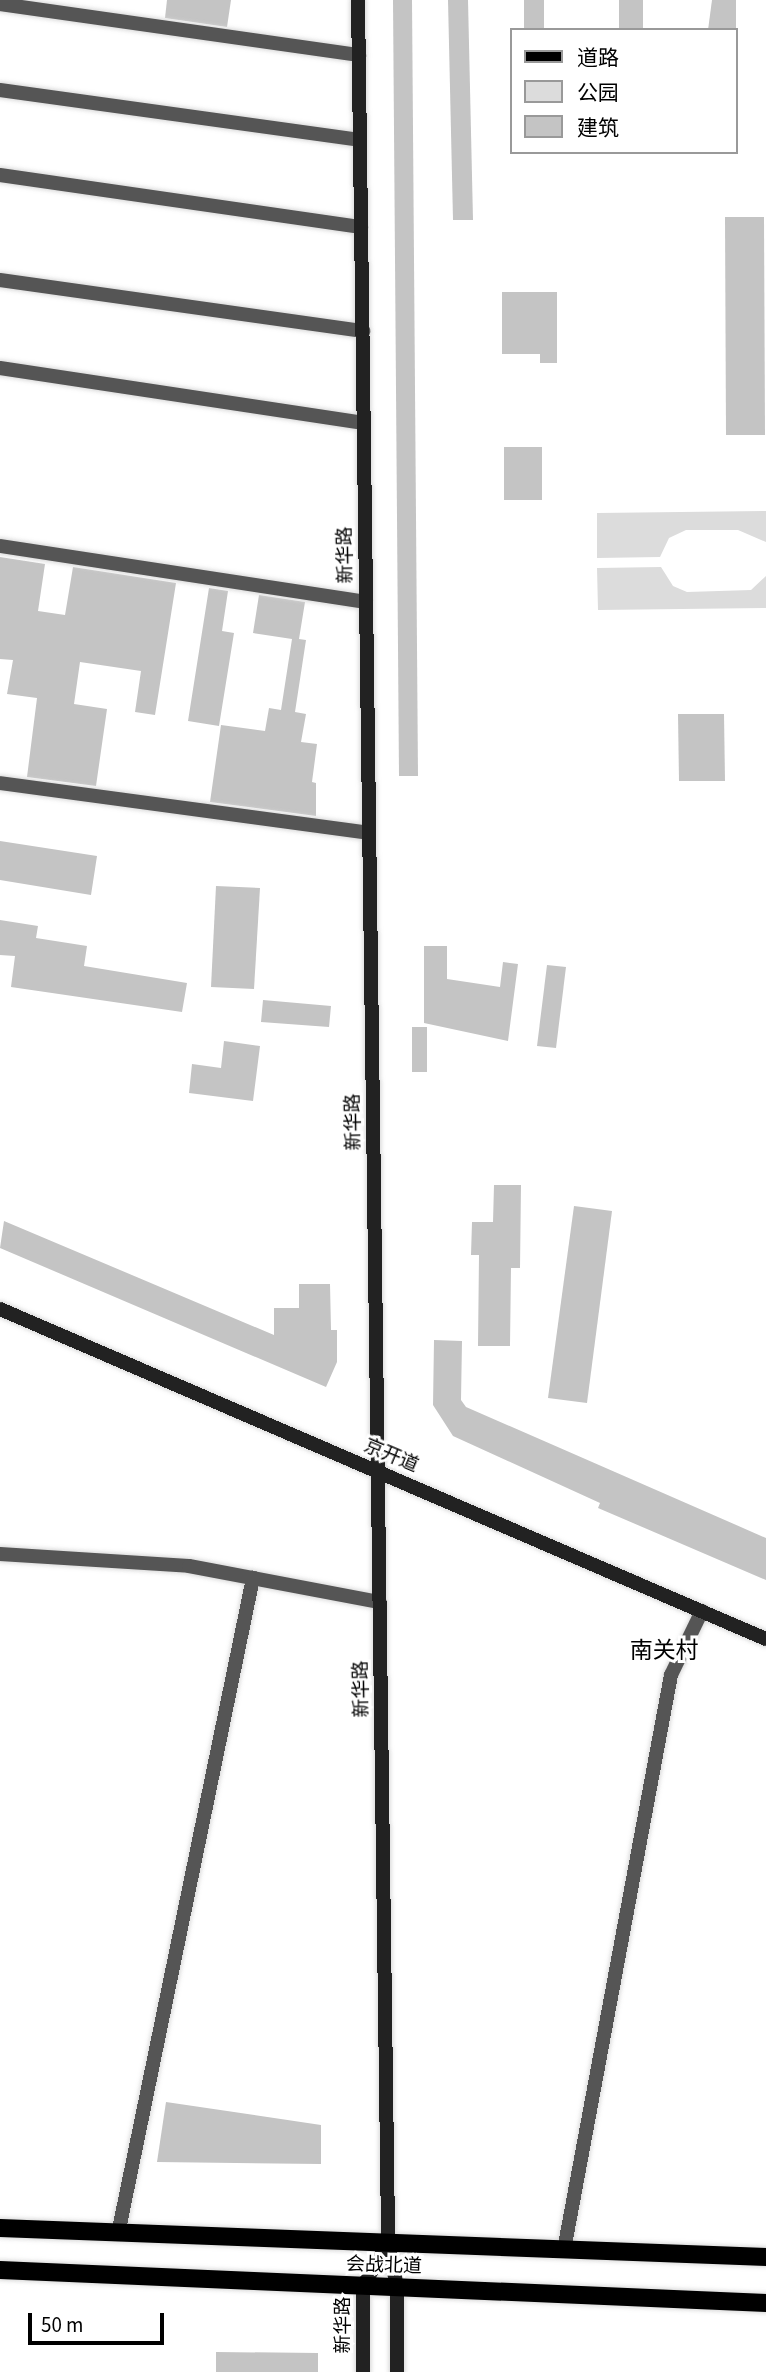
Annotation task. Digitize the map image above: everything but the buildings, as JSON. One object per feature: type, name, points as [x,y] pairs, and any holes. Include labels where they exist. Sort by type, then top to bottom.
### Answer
[{"type":"main road","name":"新华路","points":[[358,0],[388,2243],[397,2287],[397,2372]]},
{"type":"main road","name":"京开道","points":[[0,1309],[766,1639]]},
{"type":"main road","name":"会战北道","points":[[0,2228],[766,2257]]},
{"type":"main road","name":"新华路","points":[[363,2372],[363,2286],[388,2243]]},
{"type":"main road","name":"会战北道","points":[[0,2270],[766,2303]]},
{"type":"street","points":[[0,4],[359,55]]},
{"type":"street","points":[[0,90],[360,140]]},
{"type":"street","points":[[0,175],[361,226]]},
{"type":"street","points":[[0,280],[363,331]]},
{"type":"street","points":[[0,368],[364,423]]},
{"type":"street","points":[[0,546],[366,602]]},
{"type":"street","points":[[0,783],[369,834]]},
{"type":"street","points":[[0,1554],[189,1566],[380,1602]]},
{"type":"street","points":[[118,2234],[253,1578]]},
{"type":"street","points":[[564,2250],[671,1675],[702,1611]]},
{"type":"green space","points":[[766,511],[766,542],[738,530],[686,530],[669,538],[660,557],[597,558],[597,513]]},
{"type":"green space","points":[[661,567],[673,586],[687,592],[751,590],[766,576],[766,608],[598,610],[597,568]]},
{"type":"district","name":"南关村","points":[[664,1651]]}]
